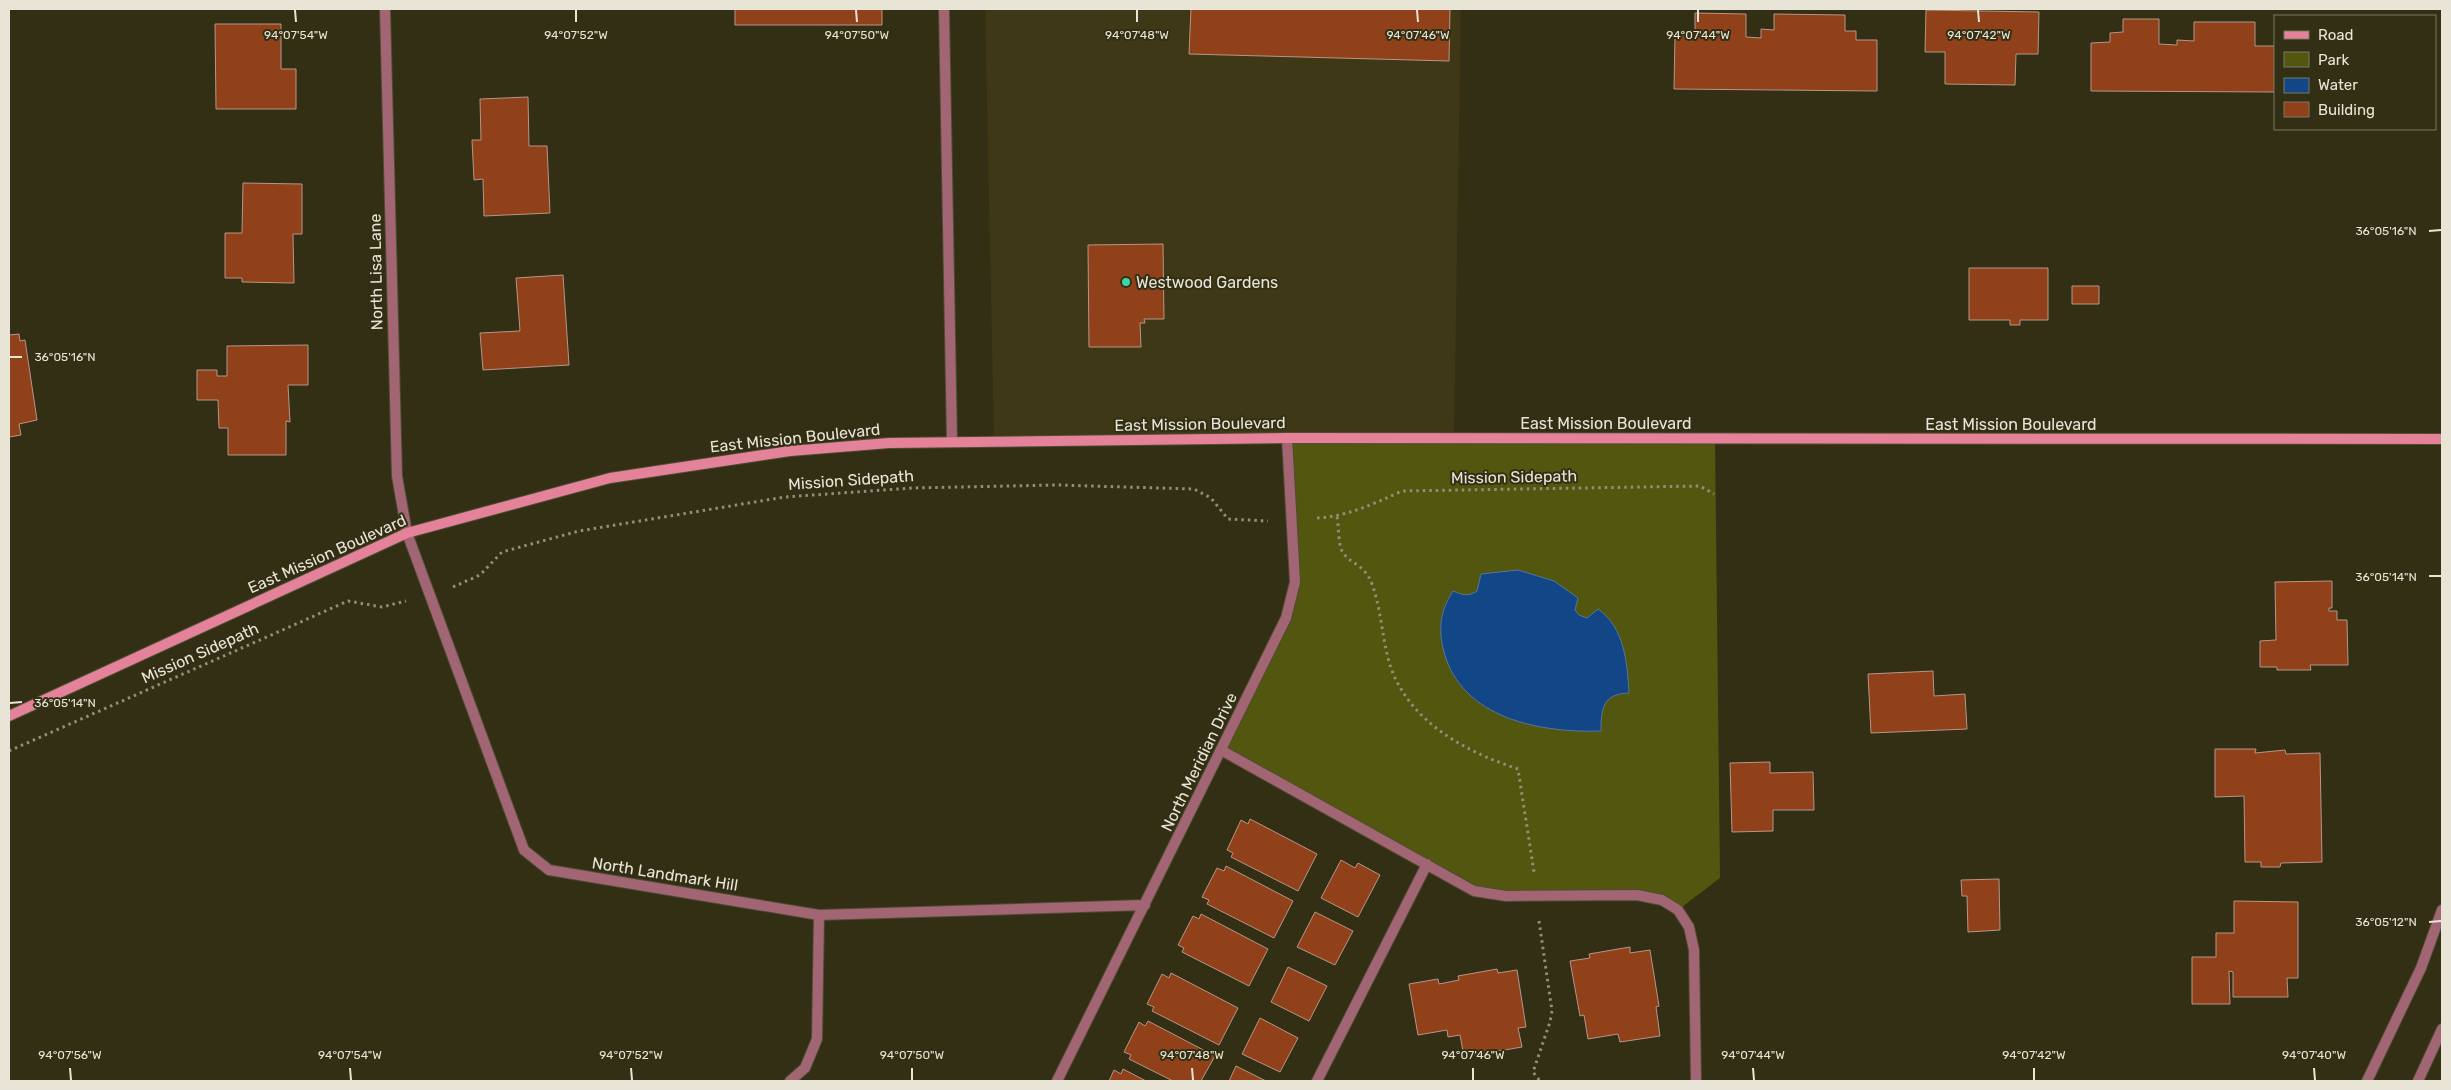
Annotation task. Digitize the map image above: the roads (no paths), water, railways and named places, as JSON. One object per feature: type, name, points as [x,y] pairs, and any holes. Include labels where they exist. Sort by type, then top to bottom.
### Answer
[{"type":"main road","name":"East Mission Boulevard","points":[[9,716],[407,533],[610,478],[790,451],[889,443],[1287,438],[2442,439]]},
{"type":"street","name":"North Lisa Lane","points":[[384,9],[397,476],[407,533]]},
{"type":"street","points":[[944,9],[952,442]]},
{"type":"street","name":"North Meridian Drive","points":[[1057,1081],[1286,618],[1296,582],[1287,438]]},
{"type":"street","name":"North Landmark Hill","points":[[407,533],[524,850],[550,870],[819,915],[1145,905]]},
{"type":"street","points":[[1221,750],[1474,891],[1506,896],[1637,895],[1662,900],[1678,910],[1689,928],[1694,950],[1696,1081]]},
{"type":"street","points":[[1318,1081],[1427,864]]},
{"type":"street","points":[[2367,1081],[2421,968],[2442,910]]},
{"type":"street","points":[[790,1081],[805,1068],[817,1039],[819,915]]},
{"type":"street","points":[[2418,1081],[2442,1029]]},
{"type":"water","points":[[1518,570],[1554,581],[1578,598],[1575,610],[1579,615],[1587,618],[1598,609],[1614,626],[1623,647],[1629,693],[1614,696],[1605,704],[1601,731],[1554,729],[1530,725],[1507,717],[1486,707],[1468,693],[1453,675],[1444,652],[1441,620],[1445,606],[1453,591],[1468,595],[1477,591],[1481,574]]},
{"type":"place","name":"Westwood Gardens","points":[[1126,282]]}]
